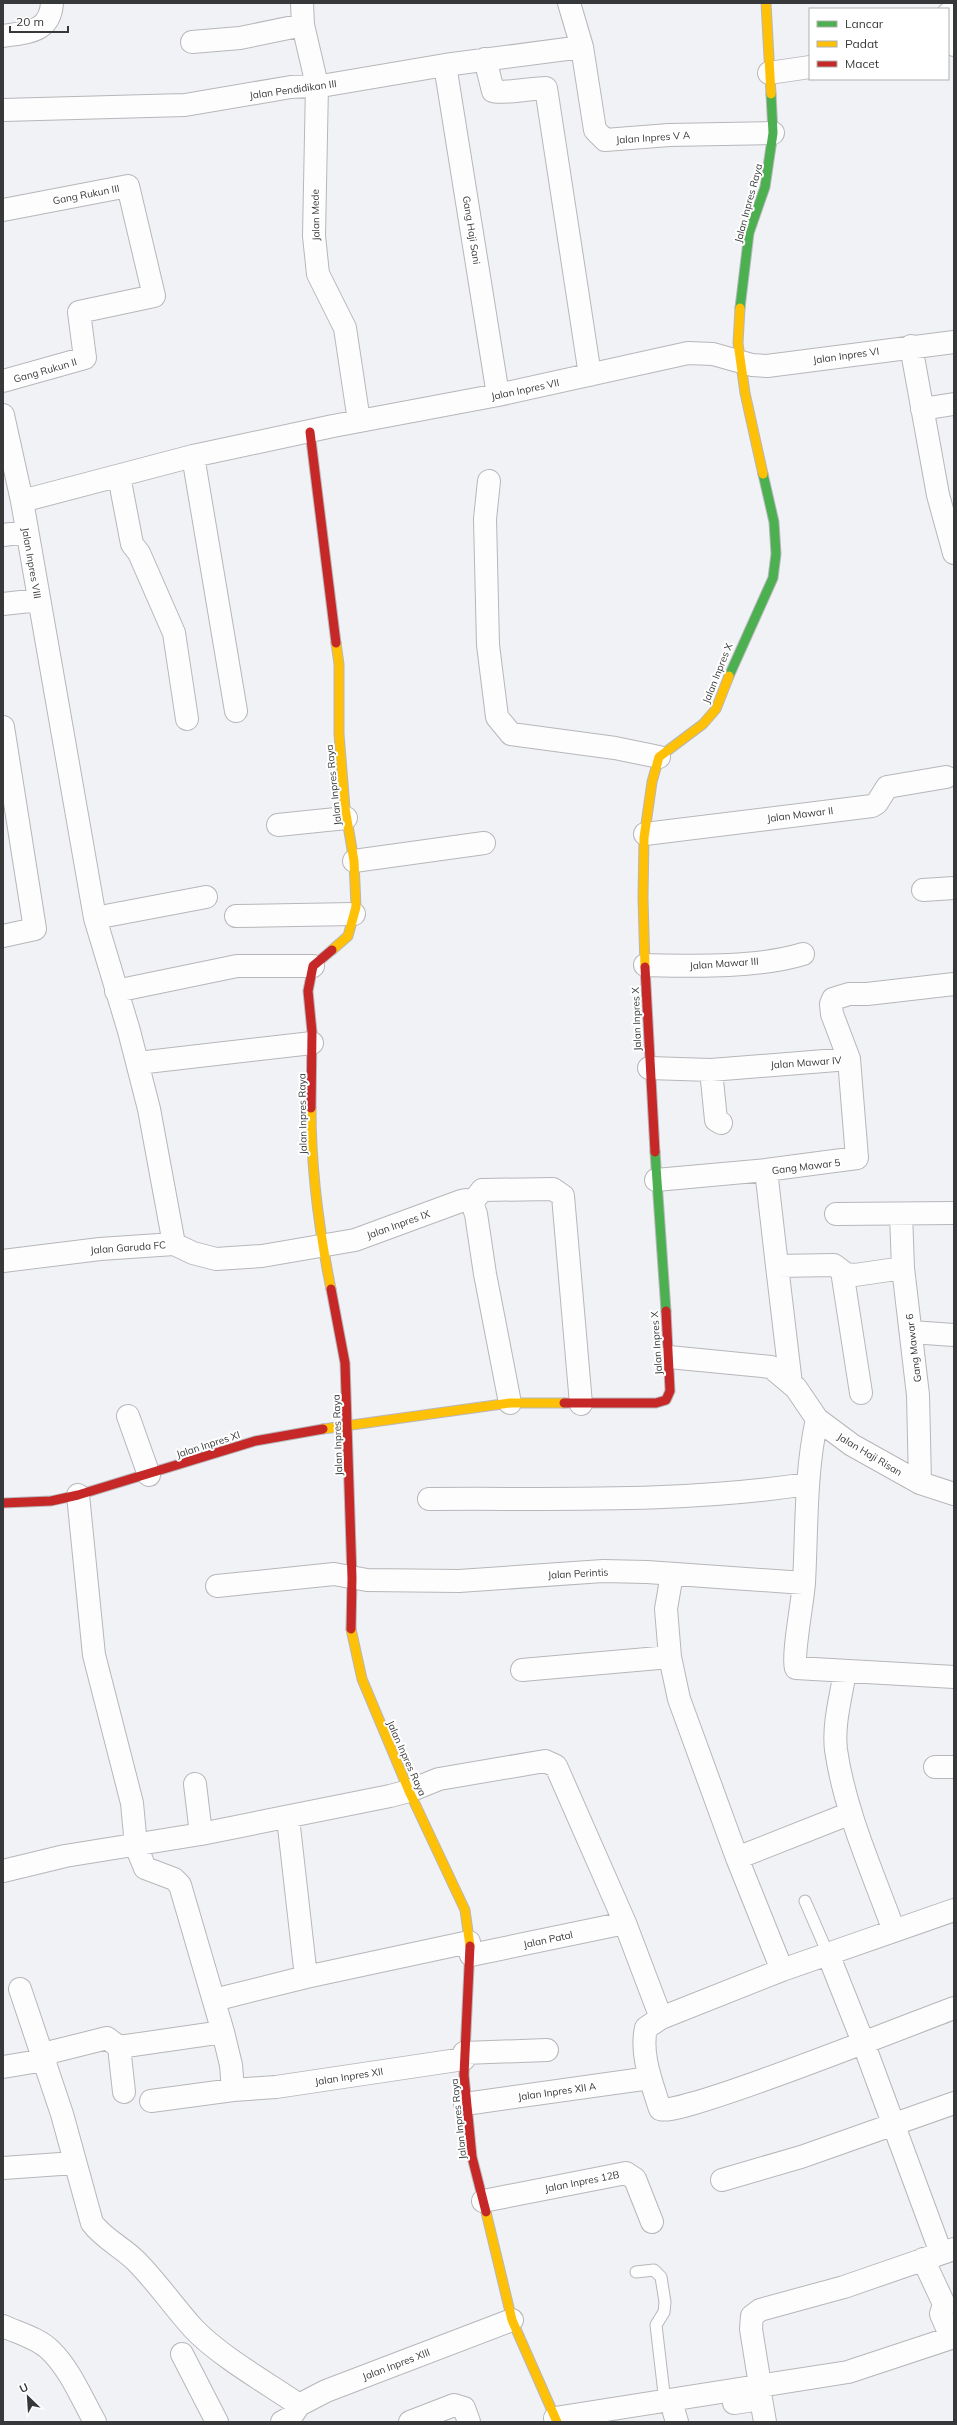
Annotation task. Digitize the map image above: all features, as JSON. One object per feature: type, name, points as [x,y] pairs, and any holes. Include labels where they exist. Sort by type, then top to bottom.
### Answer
[{"type":"street","points":[[3,36],[32,31],[46,23],[52,14],[52,3]]},
{"type":"street","name":"Jalan Mede","points":[[302,3],[303,25],[317,85],[314,236],[318,274],[345,328],[359,421]]},
{"type":"street","name":"Jalan Inpres V A","points":[[569,3],[582,47],[595,130],[606,140],[669,135],[773,133]]},
{"type":"street","name":"Jalan Inpres Raya","points":[[739,360],[738,328],[743,274],[749,233],[765,187],[773,133],[766,3]]},
{"type":"street","points":[[949,19],[954,45]]},
{"type":"street","points":[[192,42],[240,38],[303,25]]},
{"type":"street","name":"Jalan Pendidikan III","points":[[3,110],[185,104],[291,87],[317,85],[445,65],[582,47]]},
{"type":"street","points":[[486,60],[493,91],[498,93],[518,89],[546,88],[590,375]]},
{"type":"street","name":"Gang Haji Sani","points":[[445,65],[498,395]]},
{"type":"street","points":[[770,73],[809,67]]},
{"type":"street","name":"Gang Rukun III","points":[[3,210],[128,186],[154,296]]},
{"type":"street","name":"Gang Rukun II","points":[[3,381],[85,358],[79,312],[154,296]]},
{"type":"street","name":"Jalan Inpres VI","points":[[739,360],[752,365],[767,366],[910,346],[954,342]]},
{"type":"street","points":[[910,346],[922,409],[946,496],[954,553]]},
{"type":"street","name":"Jalan Inpres VII","points":[[310,432],[359,421],[498,395],[688,353],[713,354],[739,360]]},
{"type":"street","name":"Jalan Inpres X","points":[[348,1426],[510,1403],[656,1403],[666,1400],[670,1391],[669,1357],[649,1068],[645,965],[645,834],[659,756],[703,724],[716,709],[737,654],[773,578],[776,554],[774,522],[739,360]]},
{"type":"street","points":[[922,409],[954,404]]},
{"type":"street","points":[[3,415],[22,501],[194,456],[310,432]]},
{"type":"street","name":"Jalan Inpres Raya","points":[[310,432],[339,664],[339,734],[346,818],[354,861],[356,907],[348,936],[313,966],[308,991],[312,1042],[311,1134],[322,1246],[345,1363],[352,1578],[350,1601],[351,1637],[362,1679],[409,1792],[465,1910],[470,1948],[464,2056],[465,2104],[472,2157],[512,2320],[556,2420]]},
{"type":"street","points":[[194,456],[236,711]]},
{"type":"street","points":[[119,476],[132,544],[139,553],[174,632],[187,719]]},
{"type":"street","points":[[489,481],[485,519],[488,645],[497,717],[511,734],[615,748],[659,756]]},
{"type":"street","name":"Jalan Inpres VIII","points":[[22,501],[26,532],[95,918],[138,1063],[149,1109],[174,1244]]},
{"type":"street","points":[[3,535],[26,532]]},
{"type":"street","points":[[3,604],[39,600]]},
{"type":"street","points":[[3,727],[35,929],[3,936]]},
{"type":"street","name":"Jalan Mawar II","points":[[645,834],[872,806],[877,803],[887,787],[946,778]]},
{"type":"street","points":[[278,826],[346,818]]},
{"type":"street","points":[[354,861],[484,843]]},
{"type":"street","points":[[923,890],[954,888]]},
{"type":"street","points":[[95,918],[206,897]]},
{"type":"street","points":[[236,916],[354,914]]},
{"type":"street","name":"Jalan Mawar III","points":[[645,965],[731,963],[787,959],[803,954]]},
{"type":"street","points":[[116,990],[237,966],[313,966]]},
{"type":"street","name":"Jalan Mawar IV","points":[[649,1068],[711,1070],[849,1059],[832,1014],[831,1004],[833,999],[849,994],[867,994],[954,984]]},
{"type":"street","points":[[138,1063],[312,1042]]},
{"type":"street","name":"Gang Mawar 5","points":[[656,1180],[766,1170],[857,1158],[849,1059]]},
{"type":"street","points":[[711,1070],[716,1120],[721,1123]]},
{"type":"street","points":[[766,1170],[791,1384]]},
{"type":"street","points":[[510,1403],[484,1274],[476,1214],[472,1203],[482,1190],[553,1189],[563,1196],[581,1404]]},
{"type":"street","name":"Jalan Inpres IX","points":[[322,1246],[355,1240],[461,1201],[466,1200],[472,1203]]},
{"type":"street","points":[[836,1214],[954,1213]]},
{"type":"street","name":"Gang Mawar 6","points":[[901,1214],[903,1268],[918,1395],[920,1483]]},
{"type":"street","name":"Jalan Garuda FC","points":[[3,1261],[100,1249],[174,1244],[194,1254],[216,1259],[262,1256],[322,1246]]},
{"type":"street","points":[[777,1266],[834,1265],[842,1271],[855,1275],[903,1268]]},
{"type":"street","points":[[842,1271],[862,1393]]},
{"type":"street","points":[[911,1332],[954,1335]]},
{"type":"street","name":"Jalan Haji Risan","points":[[669,1357],[771,1366],[791,1384],[817,1419],[852,1445],[920,1483],[954,1494]]},
{"type":"street","points":[[128,1416],[149,1475]]},
{"type":"street","points":[[817,1419],[811,1445],[807,1484],[804,1583],[796,1668],[954,1677]]},
{"type":"street","name":"Jalan Inpres XI","points":[[3,1503],[51,1501],[78,1495],[149,1475],[254,1441],[348,1426]]},
{"type":"street","points":[[429,1499],[675,1497],[769,1490],[807,1484]]},
{"type":"street","points":[[78,1495],[94,1655],[132,1803],[136,1846],[145,1868],[174,1879],[180,1885],[223,2032],[231,2065],[233,2090]]},
{"type":"street","name":"Jalan Perintis","points":[[217,1586],[334,1574],[352,1578],[459,1581],[603,1571],[804,1583]]},
{"type":"street","points":[[672,1574],[666,1610],[670,1657],[686,1721],[737,1858],[782,1970]]},
{"type":"street","points":[[522,1670],[670,1657]]},
{"type":"street","points":[[845,1671],[836,1721],[836,1750],[851,1812],[894,1931]]},
{"type":"street","points":[[3,1871],[65,1856],[136,1846],[288,1818],[409,1792],[440,1779],[545,1761],[556,1766],[624,1923],[661,2018]]},
{"type":"street","points":[[195,1784],[201,1834]]},
{"type":"street","points":[[737,1858],[851,1812]]},
{"type":"street","points":[[288,1818],[306,1976]]},
{"type":"street","points":[[954,1910],[782,1970],[661,2018],[646,2028],[643,2041],[650,2078],[660,2108],[670,2110],[719,2096],[954,2008]]},
{"type":"street","name":"Jalan Patal","points":[[214,2000],[306,1976],[624,1923]]},
{"type":"street","points":[[556,2420],[672,2412],[760,2385],[848,2372],[953,2337],[941,2314],[944,2304],[939,2254],[863,2042],[828,1954]]},
{"type":"street","points":[[20,1990],[45,2060],[88,2213],[99,2232],[134,2259],[163,2289],[194,2328],[301,2414]]},
{"type":"street","points":[[3,2067],[45,2060],[51,2052],[107,2038],[119,2047],[223,2032]]},
{"type":"street","points":[[119,2047],[124,2092]]},
{"type":"street","name":"Jalan Inpres XII","points":[[151,2101],[233,2090],[276,2087],[464,2056],[546,2050]]},
{"type":"street","name":"Jalan Inpres XII A","points":[[465,2104],[650,2078]]},
{"type":"street","points":[[722,2180],[801,2157],[892,2124],[954,2104]]},
{"type":"street","points":[[3,2168],[75,2163]]},
{"type":"street","name":"Jalan Inpres 12B","points":[[482,2201],[626,2173],[635,2179],[652,2222]]},
{"type":"street","points":[[760,2385],[751,2329],[752,2316],[760,2310],[844,2287],[939,2254]]},
{"type":"street","name":"Jalan Inpres XIII","points":[[301,2414],[326,2391],[512,2320]]},
{"type":"street","points":[[3,2326],[32,2338],[50,2350],[63,2368],[95,2422]]},
{"type":"street","points":[[182,2354],[218,2422]]},
{"type":"street","points":[[626,2422],[672,2412],[761,2399],[764,2422]]},
{"type":"street","points":[[410,2422],[454,2405],[464,2408],[469,2422]]},
{"type":"street","points":[[282,2422],[301,2414]]},
{"type":"lane","points":[[805,1901],[828,1954]]},
{"type":"lane","points":[[636,2272],[654,2270],[661,2277],[665,2302],[664,2312],[656,2325],[672,2412]]},
{"type":"traffic: fast","points":[[740,308],[749,233],[765,187],[773,133],[771,94]]},
{"type":"traffic: fast","points":[[729,676],[773,578],[776,554],[774,522],[763,474]]},
{"type":"traffic: fast","points":[[655,1152],[666,1311]]},
{"type":"traffic: slow","points":[[766,3],[771,94]]},
{"type":"traffic: slow","points":[[740,308],[738,343],[745,393],[763,474]]},
{"type":"traffic: slow","points":[[332,950],[348,936],[356,907],[354,861],[345,808],[339,734],[339,664],[336,643]]},
{"type":"traffic: slow","points":[[645,967],[643,898],[644,838],[652,782],[659,757],[703,724],[716,709],[729,676]]},
{"type":"traffic: slow","points":[[311,1108],[312,1153],[316,1199],[331,1289]]},
{"type":"traffic: slow","points":[[323,1429],[510,1403],[564,1403]]},
{"type":"traffic: slow","points":[[351,1629],[362,1679],[409,1791],[465,1910],[470,1946]]},
{"type":"traffic: slow","points":[[486,2212],[512,2320],[557,2422]]},
{"type":"traffic: jam","points":[[310,432],[336,643]]},
{"type":"traffic: jam","points":[[311,1108],[312,1032],[308,991],[313,966],[332,950]]},
{"type":"traffic: jam","points":[[645,967],[655,1152]]},
{"type":"traffic: jam","points":[[331,1289],[345,1363],[352,1578],[351,1629]]},
{"type":"traffic: jam","points":[[564,1403],[656,1403],[666,1400],[670,1391],[666,1311]]},
{"type":"traffic: jam","points":[[3,1503],[51,1501],[78,1495],[255,1441],[323,1429]]},
{"type":"traffic: jam","points":[[470,1946],[464,2075],[472,2157],[486,2212]]}]
